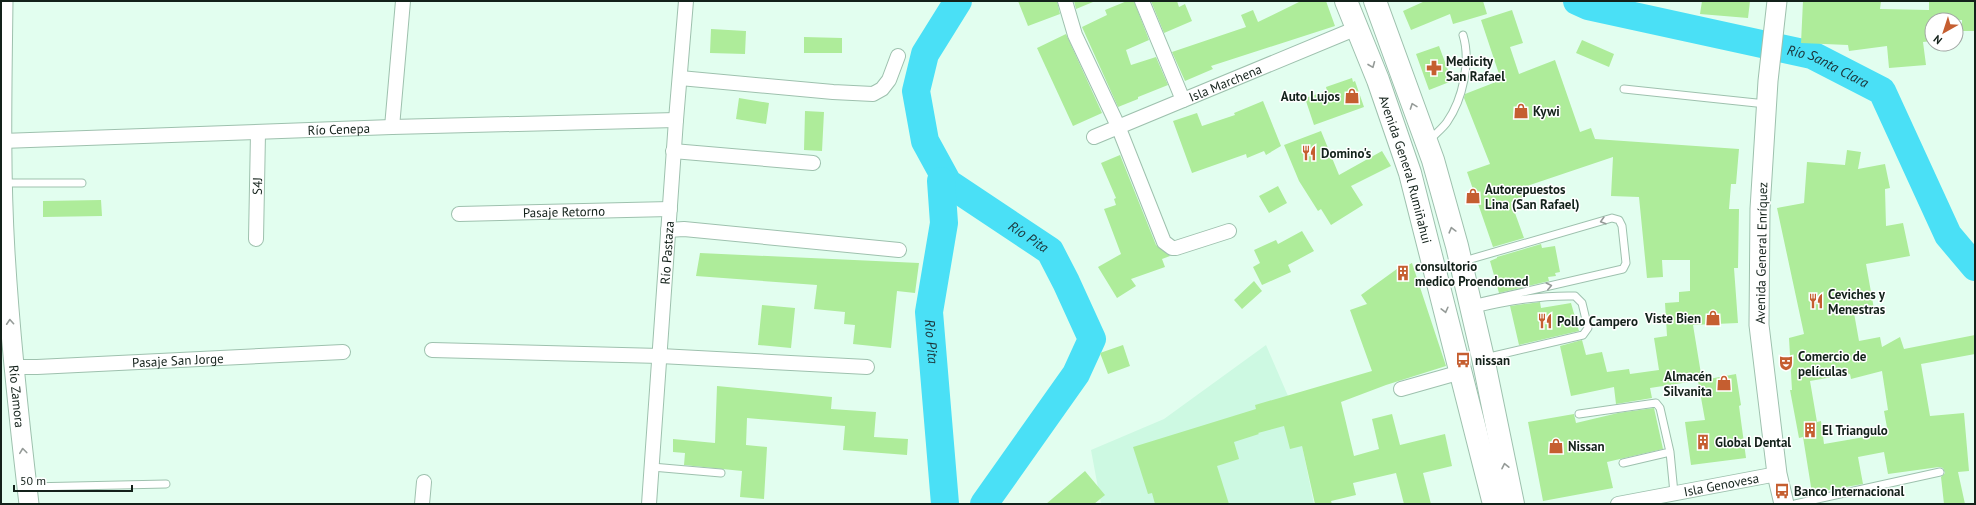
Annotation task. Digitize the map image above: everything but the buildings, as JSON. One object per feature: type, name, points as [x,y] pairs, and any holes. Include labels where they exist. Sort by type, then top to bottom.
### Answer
[{"type":"highway","name":"Avenida General Rumiñahui","points":[[1346,1],[1378,80],[1410,173],[1494,504]]},
{"type":"highway","name":"Avenida General Rumiñahui","points":[[1375,1],[1434,160],[1483,358],[1513,504]]},
{"type":"main road","name":"Río Zamora","points":[[3,1],[1,119],[4,250],[13,367],[28,495]]},
{"type":"main road","name":"Avenida General Enríquez","points":[[1777,1],[1766,104],[1760,209],[1759,325],[1777,474],[1784,504]]},
{"type":"street","points":[[392,127],[403,1]]},
{"type":"street","name":"Río Pastaza","points":[[649,504],[676,120],[686,1]]},
{"type":"street","points":[[1065,1],[1075,35],[1118,126],[1166,245],[1176,248],[1229,231]]},
{"type":"street","points":[[1142,1],[1183,100]]},
{"type":"street","name":"Isla Marchena","points":[[1094,137],[1357,28]]},
{"type":"street","points":[[680,78],[833,92],[873,94],[882,89],[889,80],[898,56]]},
{"type":"street","name":"Río Cenepa","points":[[2,141],[392,127],[676,120]]},
{"type":"street","name":"S4J","points":[[256,239],[258,133]]},
{"type":"street","points":[[674,151],[813,163]]},
{"type":"street","name":"Pasaje Retorno","points":[[459,214],[670,210]]},
{"type":"street","points":[[668,230],[684,229],[899,250]]},
{"type":"street","points":[[432,350],[660,356],[867,367]]},
{"type":"street","name":"Pasaje San Jorge","points":[[13,367],[45,367],[343,352]]},
{"type":"street","points":[[1401,389],[1460,372]]},
{"type":"street","name":"Isla Genovesa","points":[[1618,504],[1777,474]]},
{"type":"street","points":[[422,504],[424,482]]},
{"type":"lane","points":[[1427,142],[1447,122],[1460,92],[1465,77],[1468,58],[1463,35]]},
{"type":"lane","points":[[1624,89],[1766,104]]},
{"type":"lane","points":[[3,183],[82,183]]},
{"type":"lane","points":[[1460,263],[1612,218],[1619,220],[1622,226],[1626,263],[1623,269],[1486,299],[1471,307]]},
{"type":"lane","points":[[1471,307],[1504,301],[1540,297],[1575,296],[1582,303],[1588,328],[1583,335],[1483,358]]},
{"type":"lane","points":[[1579,414],[1656,403],[1660,408],[1670,452],[1674,493]]},
{"type":"lane","points":[[1622,462],[1670,452]]},
{"type":"lane","points":[[652,467],[721,473]]},
{"type":"lane","points":[[1795,504],[1940,472]]},
{"type":"lane","points":[[28,495],[166,484]]},
{"type":"shaded area","points":[[1266,345],[1288,396],[1299,431],[1314,504],[1101,504],[1091,450],[1164,419]]},
{"type":"waterway","name":"Río Pita","points":[[958,1],[925,54],[916,91],[925,141],[948,183],[1050,251],[1092,339],[1076,374],[984,504]]},
{"type":"waterway","name":"Río Santa Clara","points":[[1577,1],[1588,6],[1812,55],[1882,91],[1948,235],[1975,267]]},
{"type":"waterway","name":"Rio Pita","points":[[941,181],[944,223],[929,312],[945,504]]},
{"type":"place","name":"Medicity San Rafael","points":[[1434,68]]},
{"type":"place","name":"Auto Lujos","points":[[1352,96]]},
{"type":"place","name":"Kywi","points":[[1521,111]]},
{"type":"place","name":"Domino's","points":[[1309,153]]},
{"type":"place","name":"Autorepuestos Lina (San Rafael)","points":[[1473,196]]},
{"type":"place","name":"consultorio medico Proendomed","points":[[1403,273]]},
{"type":"place","name":"Ceviches y Menestras","points":[[1816,301]]},
{"type":"place","name":"Viste Bien","points":[[1713,318]]},
{"type":"place","name":"Pollo Campero","points":[[1545,321]]},
{"type":"place","name":"nissan","points":[[1463,360]]},
{"type":"place","name":"Comercio de películas","points":[[1786,363]]},
{"type":"place","name":"Almacén Silvanita","points":[[1724,383]]},
{"type":"place","name":"El Triangulo","points":[[1810,430]]},
{"type":"place","name":"Global Dental","points":[[1703,442]]},
{"type":"place","name":"Nissan","points":[[1556,446]]},
{"type":"place","name":"Banco Internacional","points":[[1782,491]]}]
